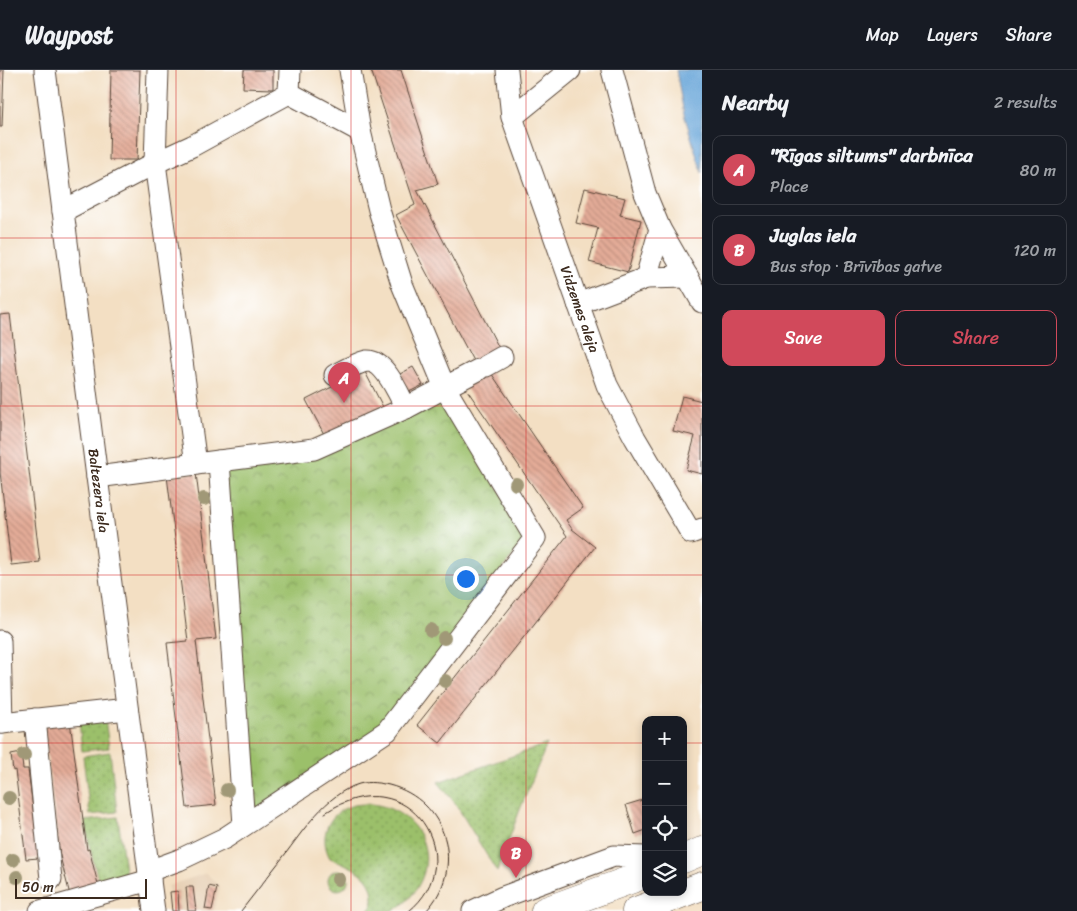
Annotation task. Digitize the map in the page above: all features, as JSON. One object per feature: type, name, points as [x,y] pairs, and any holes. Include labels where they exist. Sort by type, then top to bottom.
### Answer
[{"type":"highway","points":[[545,911],[642,875]]},
{"type":"highway","points":[[636,911],[702,886]]},
{"type":"street","name":"Baltezera iela","points":[[45,70],[154,911]]},
{"type":"street","points":[[158,70],[155,163],[196,464]]},
{"type":"street","points":[[289,93],[290,70]]},
{"type":"street","points":[[40,911],[149,875],[225,838],[386,731],[535,538],[445,388],[400,276],[379,210],[360,131],[350,70]]},
{"type":"street","name":"Vidzemes aleja","points":[[507,70],[512,117],[607,385],[635,438],[696,531]]},
{"type":"street","points":[[512,117],[570,70]]},
{"type":"street","points":[[612,70],[645,192],[660,229],[702,302]]},
{"type":"street","points":[[63,211],[192,146],[289,93]]},
{"type":"street","points":[[289,93],[360,131]]},
{"type":"street","points":[[646,278],[660,229]]},
{"type":"street","points":[[578,304],[646,278],[688,277]]},
{"type":"street","points":[[335,375],[367,361],[375,362],[384,370],[406,408]]},
{"type":"street","points":[[97,477],[314,449],[406,408],[488,364]]},
{"type":"street","points":[[218,461],[244,825]]},
{"type":"street","points":[[0,641],[1,723],[127,709]]},
{"type":"street","points":[[35,719],[51,878]]},
{"type":"street","points":[[473,911],[511,894],[614,856],[642,857]]},
{"type":"shaded area","points":[[206,873],[220,887],[214,911],[171,911],[168,886]]},
{"type":"green space","points":[[444,395],[527,537],[384,725],[250,815],[224,467],[319,453]]},
{"type":"green space","points":[[105,719],[109,748],[82,751],[79,720]]},
{"type":"green space","points":[[547,744],[497,872],[455,803],[438,782]]},
{"type":"green space","points":[[110,752],[117,812],[90,815],[83,756]]},
{"type":"green space","points":[[372,804],[388,808],[402,815],[413,825],[421,837],[425,851],[425,865],[421,880],[408,900],[400,907],[391,911],[367,911],[371,907],[373,900],[369,882],[359,872],[330,858],[326,849],[325,841],[328,825],[339,812],[357,805]]},
{"type":"green space","points":[[118,817],[126,878],[101,890],[85,821]]},
{"type":"green space","points":[[338,870],[345,873],[348,880],[345,887],[338,890],[331,887],[328,880],[331,873]]},
{"type":"water","points":[[676,70],[702,70],[702,173],[684,114]]},
{"type":"building","points":[[0,70],[4,70],[2,127],[0,127]]},
{"type":"building","points":[[111,70],[140,70],[137,160],[109,160]]},
{"type":"building","points":[[244,70],[273,70],[273,89],[243,88]]},
{"type":"building","points":[[371,70],[401,70],[438,184],[417,190],[500,350],[489,370],[583,508],[566,520],[572,529],[595,547],[440,743],[417,725],[567,536],[465,387],[481,376],[396,215],[415,205]]},
{"type":"building","points":[[585,188],[625,198],[620,215],[641,220],[628,272],[589,262],[598,228],[576,223]]},
{"type":"building","points":[[10,314],[40,562],[11,565],[0,472],[0,315]]},
{"type":"building","points":[[413,367],[423,385],[409,392],[400,374]]},
{"type":"building","points":[[363,368],[383,407],[325,436],[306,400],[350,378]]},
{"type":"building","points":[[682,396],[702,401],[702,474],[686,470],[695,436],[673,431]]},
{"type":"building","points":[[196,473],[216,639],[196,641],[216,805],[187,808],[167,643],[188,641],[167,476]]},
{"type":"building","points":[[70,721],[87,850],[89,849],[99,888],[70,895],[60,856],[43,724]]},
{"type":"building","points":[[21,753],[23,769],[28,769],[39,858],[26,859],[15,770],[13,771],[11,755]]},
{"type":"building","points":[[642,800],[642,831],[635,834],[626,805]]},
{"type":"building","points":[[209,886],[217,888],[212,910],[205,909]]},
{"type":"building","points":[[186,887],[193,887],[196,911],[188,911]]},
{"type":"building","points":[[178,891],[179,911],[172,911],[170,892]]},
{"type":"tram line","points":[[241,911],[316,814],[347,789],[371,782],[389,785],[409,793],[425,805],[437,820],[445,838],[448,856],[446,875],[439,894],[426,911]]},
{"type":"tram line","points":[[325,813],[355,799],[383,797],[405,806],[422,821],[433,843],[435,866],[427,890],[409,911]]},
{"type":"place","name":"\"Rīgas siltums\" darbnīca","points":[[344,403]]},
{"type":"place","name":"Juglas iela","points":[[516,878]]}]
